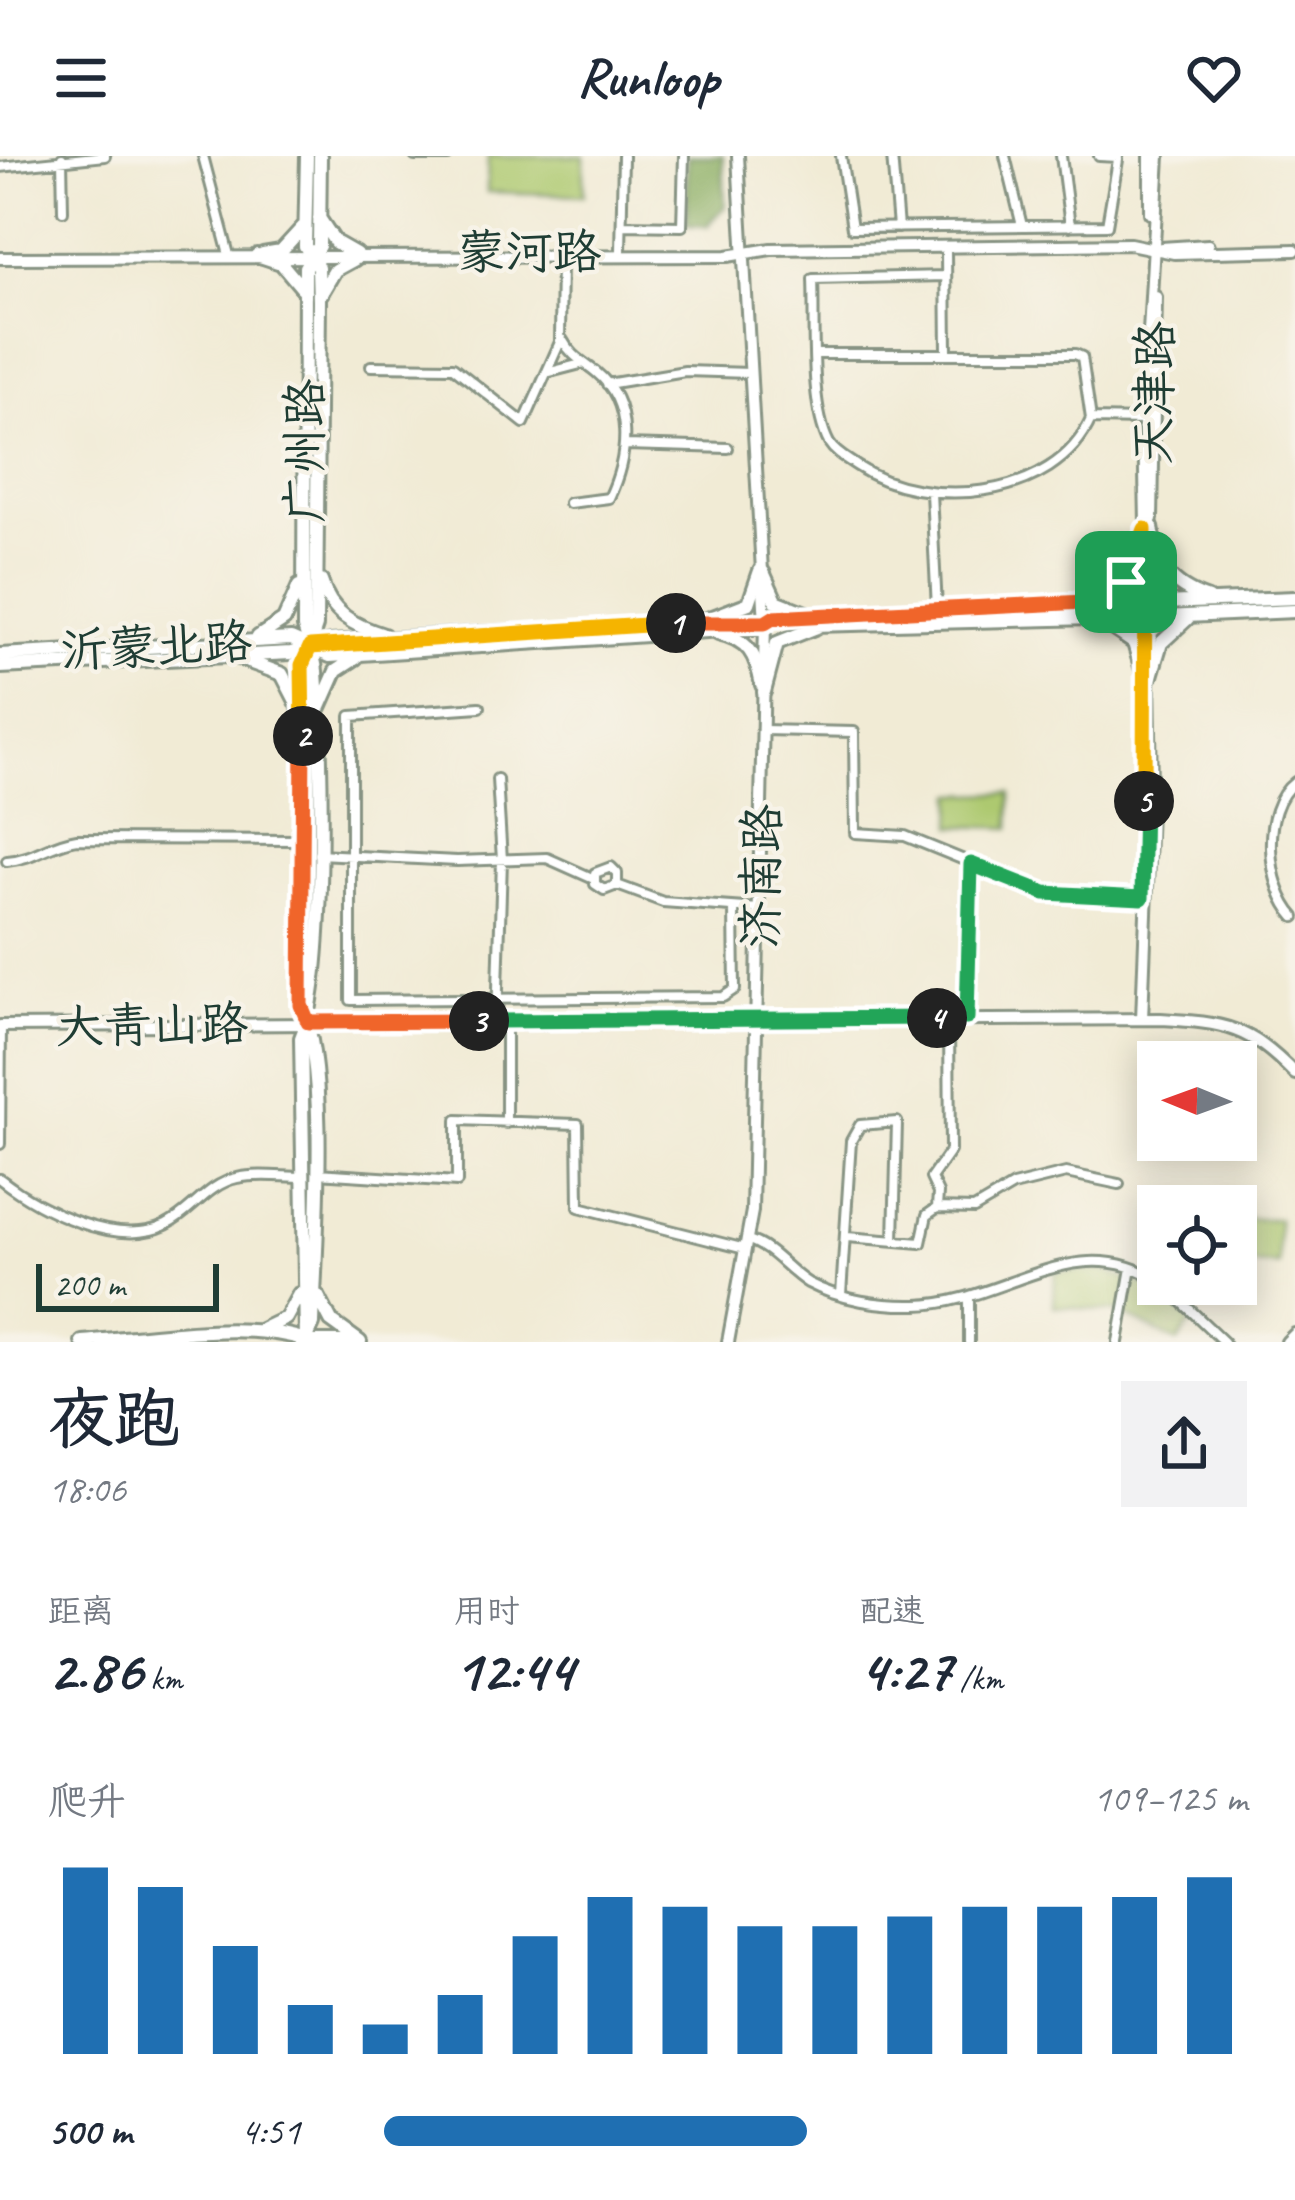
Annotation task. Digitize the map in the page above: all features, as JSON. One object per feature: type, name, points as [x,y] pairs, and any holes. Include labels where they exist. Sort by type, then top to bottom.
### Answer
[{"type":"main road","name":"广州路","points":[[307,156],[312,219]]},
{"type":"main road","name":"广州路","points":[[305,1342],[314,1037],[301,1005],[302,840],[316,665],[310,647],[316,626],[311,556],[312,299],[305,267],[313,257],[305,246],[320,156]]},
{"type":"main road","points":[[312,219],[356,256],[335,270],[312,299],[292,271],[257,255],[281,251],[312,219]]},
{"type":"main road","points":[[1148,528],[1158,564],[1168,579],[1214,601]]},
{"type":"main road","points":[[1084,602],[1126,582],[1148,528]]},
{"type":"main road","points":[[311,556],[328,601],[342,616],[397,638]]},
{"type":"main road","points":[[252,640],[284,620],[296,601],[311,556]]},
{"type":"main road","points":[[761,571],[776,601],[825,620]]},
{"type":"main road","points":[[701,626],[749,603],[761,571]]},
{"type":"main road","name":"沂蒙北路","points":[[0,667],[222,656],[397,638],[825,620],[1093,618],[1214,601],[1295,598]]},
{"type":"main road","name":"沂蒙北路","points":[[825,620],[937,608],[1129,600],[1164,617],[1295,611]]},
{"type":"main road","points":[[1147,677],[1169,632],[1198,616]]},
{"type":"main road","points":[[1093,618],[1125,633],[1147,677]]},
{"type":"main road","points":[[764,692],[777,643],[825,620]]},
{"type":"main road","points":[[701,626],[748,645],[756,656],[764,692]]},
{"type":"main road","name":"沂蒙北路","points":[[0,655],[291,639],[331,656],[701,626]]},
{"type":"main road","points":[[310,738],[326,686],[336,671],[366,654]]},
{"type":"main road","points":[[222,656],[281,674],[310,738]]},
{"type":"main road","name":"广州路","points":[[308,1022],[314,1005],[317,854],[310,738]]},
{"type":"main road","points":[[250,1334],[286,1318],[309,1282],[331,1321],[357,1342]]},
{"type":"main road","points":[[82,1342],[250,1334],[305,1342],[357,1342]]},
{"type":"street","points":[[0,167],[105,156]]},
{"type":"street","points":[[203,156],[229,255]]},
{"type":"street","points":[[415,156],[448,156]]},
{"type":"street","points":[[621,251],[623,156]]},
{"type":"street","points":[[622,224],[682,226],[684,156]]},
{"type":"street","name":"济南路","points":[[740,156],[761,571]]},
{"type":"street","points":[[841,156],[852,228],[1107,225],[1118,158],[1099,156]]},
{"type":"street","points":[[892,156],[898,228]]},
{"type":"street","points":[[1005,156],[1022,226]]},
{"type":"street","points":[[1061,156],[1070,226]]},
{"type":"street","name":"天津路","points":[[1142,1019],[1155,156]]},
{"type":"street","points":[[62,158],[63,211]]},
{"type":"street","name":"蒙河路","points":[[0,258],[726,249],[745,254],[1130,244],[1153,249]]},
{"type":"street","name":"蒙河路","points":[[356,256],[1295,247]]},
{"type":"street","name":"天津路","points":[[1148,528],[1144,419],[1153,249]]},
{"type":"street","points":[[946,252],[947,352]]},
{"type":"street","name":"济南路","points":[[728,1342],[747,1245],[759,1018],[765,623],[745,254]]},
{"type":"street","points":[[371,366],[453,367],[524,422],[550,371],[560,336],[561,257]]},
{"type":"street","points":[[817,354],[1075,354],[1082,357],[1091,419],[1063,457],[998,489],[931,493],[876,478],[832,449],[820,423],[813,279],[946,276]]},
{"type":"street","points":[[560,336],[615,394],[626,445],[610,498],[569,503]]},
{"type":"street","points":[[550,371],[583,364]]},
{"type":"street","points":[[607,384],[685,370],[750,373]]},
{"type":"street","points":[[1091,419],[1144,419]]},
{"type":"street","points":[[626,445],[728,448]]},
{"type":"street","points":[[931,493],[937,608]]},
{"type":"street","name":"天津路","points":[[1142,1019],[1147,677]]},
{"type":"street","points":[[480,707],[351,716],[351,1000],[722,997],[735,989],[734,908]]},
{"type":"street","points":[[763,730],[854,732],[855,833],[905,836],[1045,893],[1142,898]]},
{"type":"street","points":[[497,779],[502,860],[498,999],[506,1123]]},
{"type":"street","points":[[1295,782],[1276,806],[1274,825],[1274,883],[1295,917]]},
{"type":"street","points":[[7,860],[31,859],[51,844],[77,839],[302,840]]},
{"type":"street","points":[[317,854],[547,858],[594,879],[604,890],[616,885],[663,902],[760,909]]},
{"type":"street","points":[[967,1018],[971,864]]},
{"type":"street","points":[[594,879],[598,869],[611,867],[617,873],[616,885]]},
{"type":"street","points":[[937,1208],[938,1192],[931,1178],[950,1151],[949,1018]]},
{"type":"street","name":"大青山路","points":[[1,1026],[1142,1019],[1227,1024],[1269,1048],[1295,1074]]},
{"type":"street","points":[[0,1144],[1,1026]]},
{"type":"street","points":[[0,1179],[30,1202],[85,1226],[140,1230],[166,1225],[234,1178],[309,1175],[457,1183],[457,1120],[578,1124],[579,1208],[747,1245],[808,1282],[842,1295],[902,1305],[969,1299],[1064,1262],[1137,1271]]},
{"type":"street","points":[[842,1295],[851,1141],[860,1126],[897,1122],[894,1241]]},
{"type":"street","points":[[847,1237],[921,1244],[928,1215],[937,1208],[974,1209],[1013,1186],[1066,1173],[1119,1184]]},
{"type":"street","points":[[1118,1342],[1131,1268]]},
{"type":"street","points":[[969,1299],[969,1342]]},
{"type":"street","points":[[1185,1305],[1224,1342]]},
{"type":"street","points":[[1287,1342],[1295,1334]]},
{"type":"green space","points":[[488,156],[584,156],[584,195],[487,192]]},
{"type":"green space","points":[[687,156],[723,156],[725,207],[707,226],[687,225]]},
{"type":"green space","points":[[1011,793],[1010,828],[953,826],[954,794]]},
{"type":"green space","points":[[1257,1219],[1278,1219],[1279,1265],[1257,1264]]},
{"type":"green space","points":[[1102,1270],[1137,1282],[1137,1305],[1174,1305],[1192,1320],[1178,1342],[1119,1312],[1054,1306],[1055,1272]]},
{"type":"route","points":[[1145,529],[1142,898],[1045,893],[971,864],[967,1018],[308,1022],[301,1005],[302,665],[310,647],[542,628],[752,619],[765,623],[773,618],[1084,602],[1101,598],[1126,582],[1145,529]]}]
